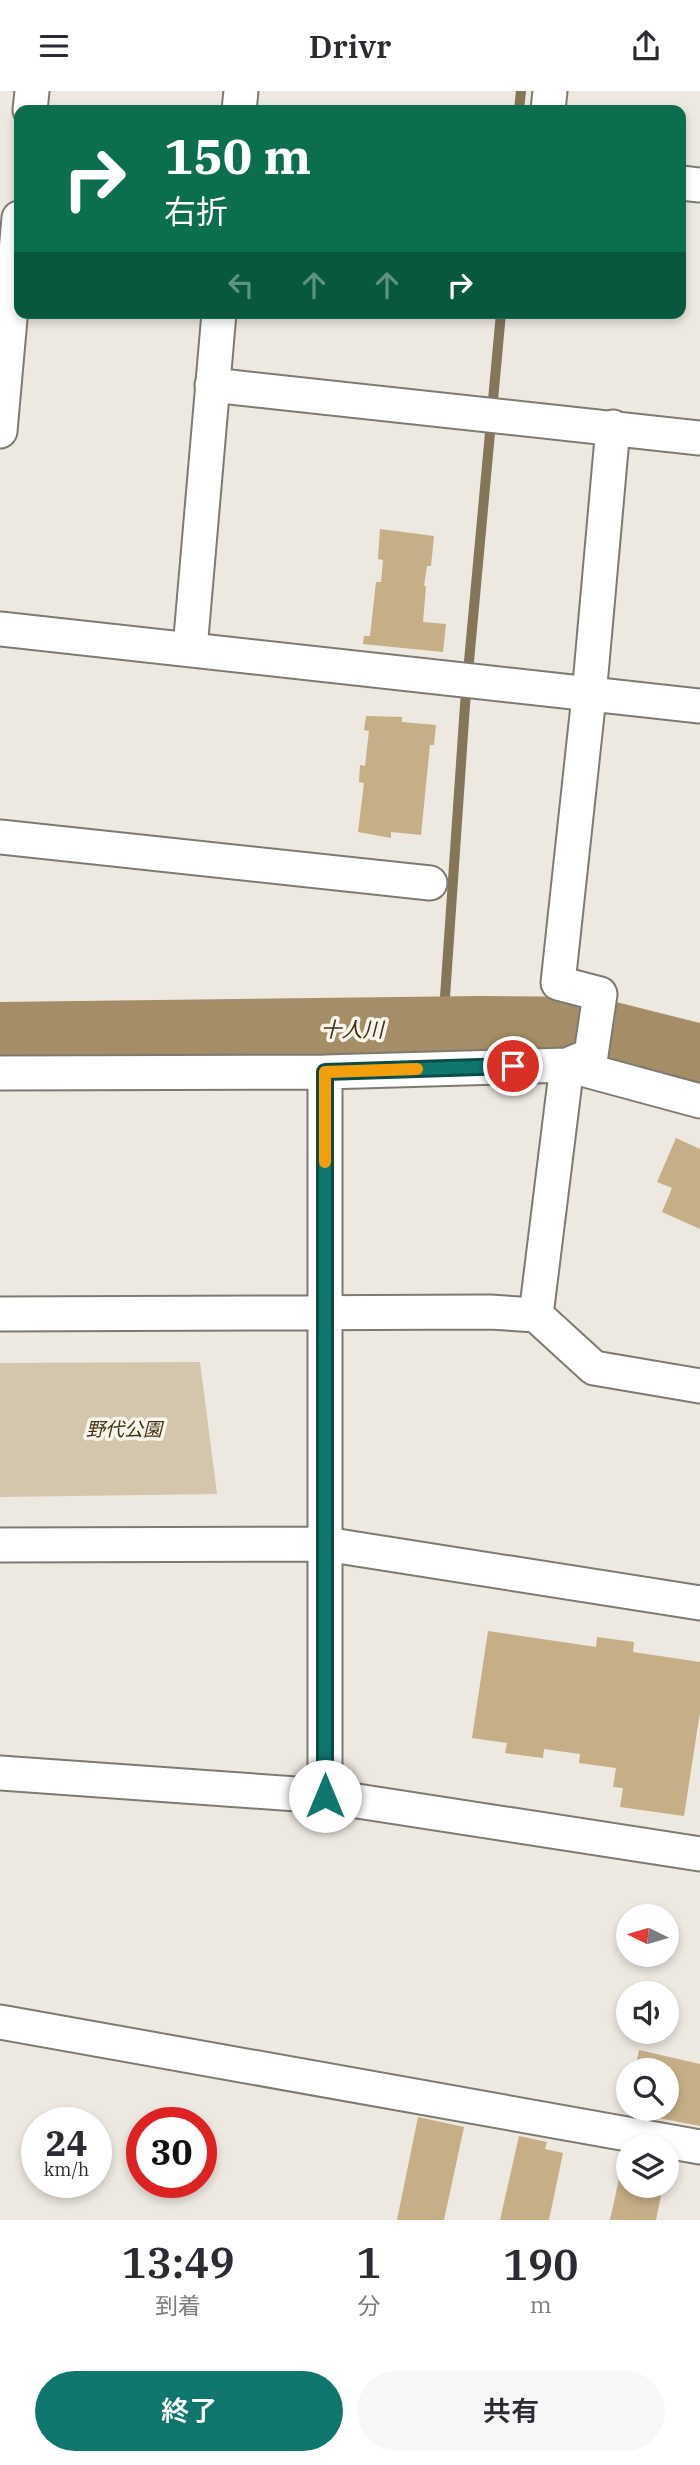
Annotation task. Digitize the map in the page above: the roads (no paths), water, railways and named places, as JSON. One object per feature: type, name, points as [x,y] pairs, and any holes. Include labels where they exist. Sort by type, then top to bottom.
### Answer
[{"type":"street","points":[[0,431],[14,238]]},
{"type":"street","points":[[190,649],[218,319]]},
{"type":"street","points":[[212,385],[700,438]]},
{"type":"street","points":[[537,1315],[579,1060],[598,1011],[600,993],[558,983],[589,696],[613,427]]},
{"type":"street","points":[[0,629],[589,696],[700,706]]},
{"type":"street","points":[[0,837],[430,883]]},
{"type":"street","points":[[0,1073],[325,1072],[579,1060],[700,1101]]},
{"type":"street","points":[[325,1072],[325,1796]]},
{"type":"street","points":[[0,1314],[490,1312],[537,1315],[594,1367],[700,1386]]},
{"type":"street","points":[[0,1545],[325,1544],[700,1603]]},
{"type":"street","points":[[0,1773],[325,1796],[700,1854]]},
{"type":"street","points":[[0,2022],[700,2147]]},
{"type":"waterway","points":[[520,105],[521,91]]},
{"type":"waterway","points":[[443,1026],[465,705],[500,319]]},
{"type":"waterway","name":"十人川","points":[[0,1032],[593,1027],[700,1054]]},
{"type":"park label","name":"野代公園","points":[[124,1429]]}]
